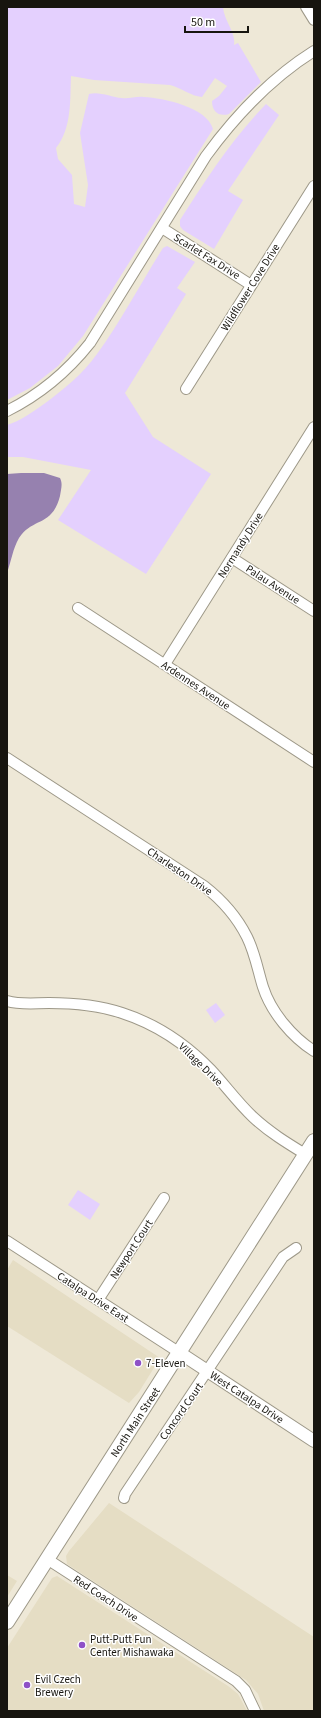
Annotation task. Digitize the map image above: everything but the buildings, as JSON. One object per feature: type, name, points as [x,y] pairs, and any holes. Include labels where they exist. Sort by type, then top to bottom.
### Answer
[{"type":"main road","name":"North Main Street","points":[[7,1622],[314,1141]]},
{"type":"street","points":[[306,7],[314,20]]},
{"type":"street","points":[[7,411],[45,389],[77,359],[90,343],[206,156],[220,137],[266,87],[314,51]]},
{"type":"street","name":"Wildflower Cove Drive","points":[[186,389],[314,186]]},
{"type":"street","name":"Scarlet Fax Drive","points":[[162,228],[251,285]]},
{"type":"street","name":"Normandy Drive","points":[[165,664],[232,558],[310,440],[314,426]]},
{"type":"street","name":"Palau Avenue","points":[[232,558],[314,611]]},
{"type":"street","name":"Ardennes Avenue","points":[[78,608],[314,762]]},
{"type":"street","name":"Charleston Drive","points":[[7,758],[204,886],[219,899],[238,922],[247,937],[263,988],[276,1013],[298,1039],[314,1052]]},
{"type":"street","name":"Village Drive","points":[[7,1001],[21,1004],[66,1003],[93,1006],[122,1013],[149,1024],[186,1047],[210,1069],[254,1118],[281,1139],[306,1154]]},
{"type":"street","name":"Newport Court","points":[[98,1300],[164,1198]]},
{"type":"street","name":"Catalpa Drive East","points":[[7,1241],[180,1353]]},
{"type":"street","name":"Concord Court","points":[[124,1498],[192,1392],[207,1372],[283,1257],[289,1251],[296,1248]]},
{"type":"street","name":"West Catalpa Drive","points":[[180,1353],[314,1441]]},
{"type":"street","name":"Red Coach Drive","points":[[47,1559],[236,1681],[245,1690],[255,1711]]},
{"type":"shaded area","points":[[7,7],[223,7],[225,17],[232,31],[234,45],[238,43],[261,82],[229,114],[222,115],[215,111],[212,101],[219,96],[227,86],[215,78],[202,97],[170,85],[94,80],[71,76],[68,123],[56,148],[58,159],[72,175],[74,204],[85,207],[88,185],[80,133],[89,94],[93,93],[125,98],[144,97],[173,102],[194,109],[209,121],[213,129],[83,336],[58,366],[30,388],[7,400]]},
{"type":"shaded area","points":[[266,104],[279,115],[228,191],[243,200],[214,249],[183,230],[180,226],[180,220],[231,145]]},
{"type":"shaded area","points":[[167,246],[195,262],[177,288],[186,294],[125,393],[153,437],[211,474],[146,574],[58,520],[91,470],[23,457],[7,457],[7,425],[22,419],[44,404],[79,375],[97,354],[163,248]]},
{"type":"shaded area","points":[[44,473],[60,478],[61,489],[57,506],[52,513],[24,531],[19,538],[7,573],[7,474]]},
{"type":"shaded area","points":[[216,1003],[225,1015],[215,1023],[206,1010]]},
{"type":"shaded area","points":[[78,1190],[100,1204],[90,1220],[68,1205]]},
{"type":"shaded area","points":[[13,1260],[160,1358],[139,1392],[129,1403],[7,1326],[7,1270]]},
{"type":"shaded area","points":[[109,1503],[314,1637],[314,1711],[264,1711],[258,1694],[246,1680],[67,1564],[66,1556],[69,1551]]},
{"type":"shaded area","points":[[7,1575],[17,1581],[7,1597]]},
{"type":"shaded area","points":[[57,1576],[228,1686],[238,1694],[247,1711],[7,1711],[7,1648],[52,1578]]},
{"type":"place","name":"7-Eleven","points":[[138,1363]]},
{"type":"place","name":"Putt-Putt Fun Center Mishawaka","points":[[82,1645]]},
{"type":"place","name":"Evil Czech Brewery","points":[[27,1685]]}]
